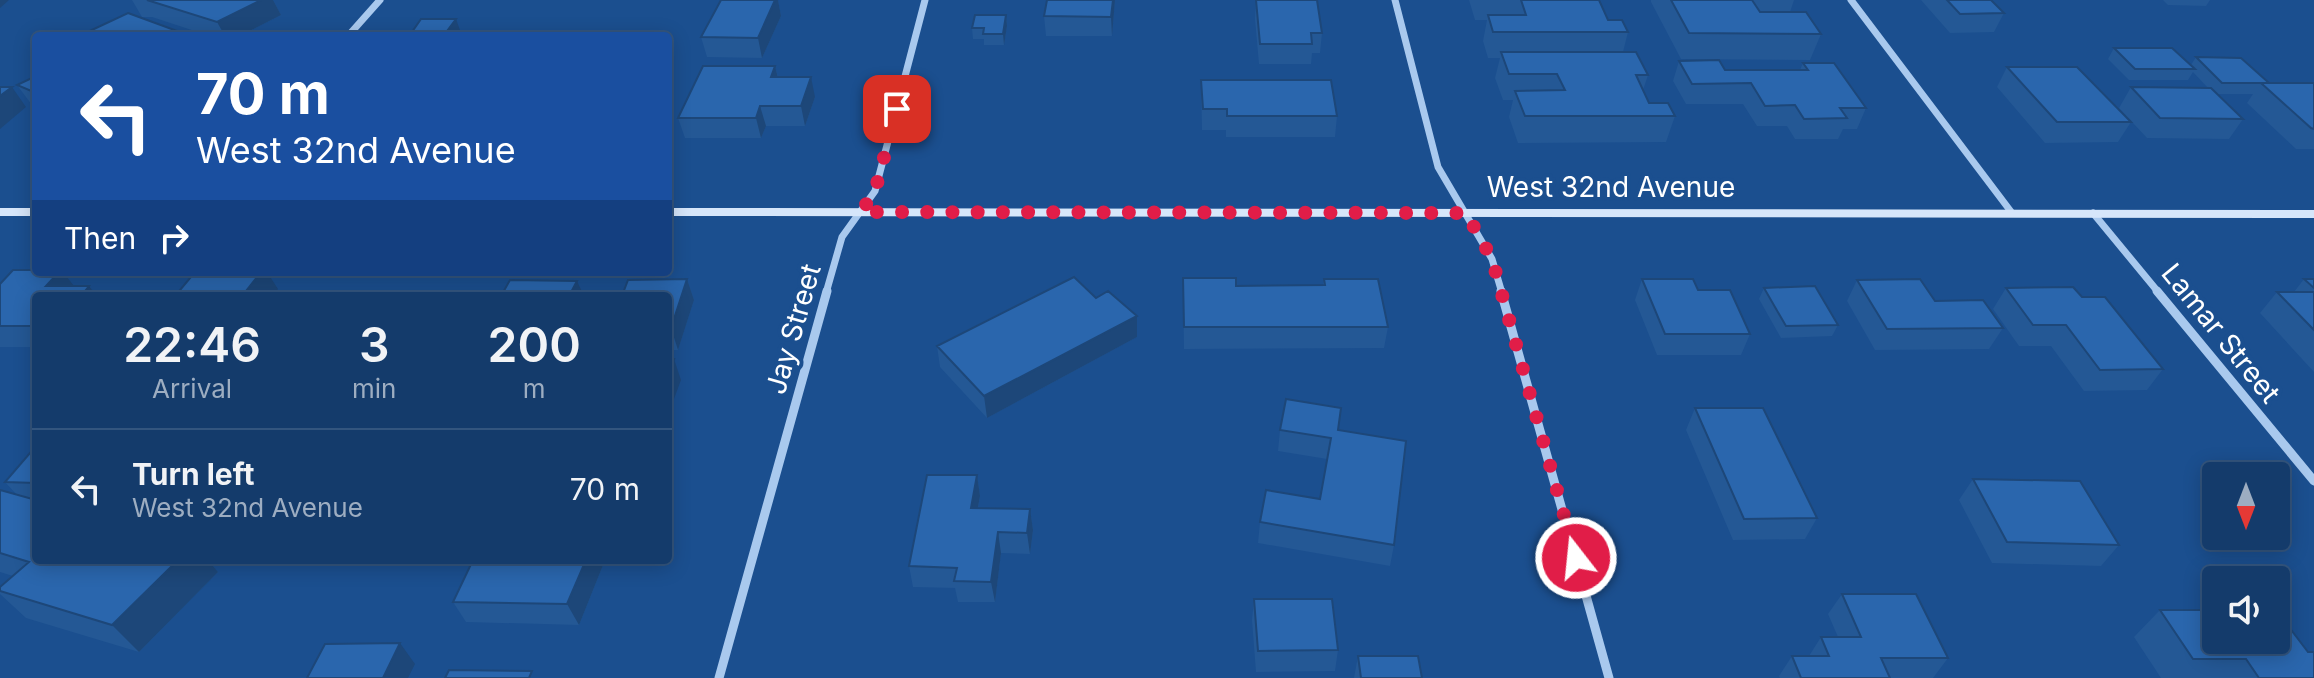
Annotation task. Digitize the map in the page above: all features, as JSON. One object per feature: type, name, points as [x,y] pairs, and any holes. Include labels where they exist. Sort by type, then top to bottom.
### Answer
[{"type":"street","points":[[352,32],[380,0]]},
{"type":"street","name":"Jay Street","points":[[719,678],[842,237],[875,191],[925,0]]},
{"type":"street","points":[[1395,0],[1438,167],[1492,259],[1609,678]]},
{"type":"street","points":[[1851,0],[2012,213]]},
{"type":"street","points":[[0,212],[32,212]]},
{"type":"street","name":"West 32nd Avenue","points":[[672,212],[2314,214]]},
{"type":"street","name":"Lamar Street","points":[[2093,213],[2314,481]]},
{"type":"building","points":[[147,0],[261,0],[217,22]]},
{"type":"building","points":[[721,0],[775,0],[758,38],[701,37]]},
{"type":"building","points":[[1047,0],[1113,0],[1111,17],[1044,16]]},
{"type":"building","points":[[1256,0],[1317,0],[1322,33],[1311,33],[1312,44],[1260,44]]},
{"type":"building","points":[[1521,0],[1599,0],[1608,20],[1622,20],[1628,32],[1493,32],[1488,15],[1526,15]]},
{"type":"building","points":[[1671,0],[1752,0],[1760,12],[1806,12],[1821,34],[1689,33]]},
{"type":"building","points":[[1947,0],[1991,0],[2004,13],[1960,14]]},
{"type":"building","points":[[128,13],[180,32],[88,32]]},
{"type":"building","points":[[975,15],[1006,15],[1003,34],[983,34],[984,28],[972,28]]},
{"type":"building","points":[[421,19],[456,19],[447,31],[412,32]]},
{"type":"building","points":[[2114,48],[2172,48],[2195,69],[2135,69]]},
{"type":"building","points":[[1501,52],[1636,52],[1648,75],[1636,75],[1649,103],[1668,103],[1675,116],[1525,116],[1515,91],[1565,90],[1557,74],[1509,74]]},
{"type":"building","points":[[2196,57],[2241,58],[2269,83],[2222,83]]},
{"type":"building","points":[[1719,60],[1725,70],[1808,70],[1803,63],[1834,63],[1866,108],[1840,108],[1847,118],[1804,119],[1795,105],[1765,106],[1751,83],[1692,84],[1679,61]]},
{"type":"building","points":[[703,66],[775,66],[771,77],[811,77],[801,106],[760,106],[756,118],[678,118]]},
{"type":"building","points":[[2007,67],[2077,67],[2131,122],[2057,122]]},
{"type":"building","points":[[32,78],[32,91],[17,85]]},
{"type":"building","points":[[1201,80],[1331,80],[1337,116],[1227,116],[1227,109],[1203,109]]},
{"type":"building","points":[[2261,83],[2314,83],[2314,129],[2311,128]]},
{"type":"building","points":[[0,87],[12,87],[0,96]]},
{"type":"building","points":[[2131,87],[2211,88],[2243,119],[2160,118]]},
{"type":"building","points":[[13,270],[32,270],[32,276],[55,276],[46,286],[89,286],[84,292],[32,292],[32,326],[0,326],[0,284]]},
{"type":"building","points":[[192,276],[258,276],[245,292],[178,292]]},
{"type":"building","points":[[1074,277],[1096,298],[1108,291],[1137,316],[984,396],[937,346]]},
{"type":"building","points":[[1183,278],[1236,278],[1236,286],[1325,285],[1324,279],[1378,279],[1388,327],[1184,327]]},
{"type":"building","points":[[687,279],[672,325],[672,292],[623,292],[628,280]]},
{"type":"building","points":[[1642,279],[1693,279],[1698,290],[1730,290],[1750,334],[1665,334]]},
{"type":"building","points":[[1920,279],[1935,301],[1983,300],[2003,328],[1887,329],[1857,280]]},
{"type":"building","points":[[2304,279],[2314,279],[2314,288]]},
{"type":"building","points":[[510,280],[577,281],[571,292],[503,292]]},
{"type":"building","points":[[1815,286],[1838,325],[1786,326],[1764,288]]},
{"type":"building","points":[[2073,287],[2082,297],[2105,297],[2163,369],[2100,370],[2066,325],[2033,325],[2006,288]]},
{"type":"building","points":[[2277,292],[2314,292],[2314,330]]},
{"type":"building","points":[[1286,399],[1341,408],[1338,430],[1406,441],[1394,545],[1260,522],[1266,490],[1320,499],[1331,438],[1280,430]]},
{"type":"building","points":[[1695,408],[1763,408],[1817,518],[1744,519]]},
{"type":"building","points":[[32,451],[32,483],[5,482]]},
{"type":"building","points":[[927,475],[977,475],[971,508],[1030,509],[1027,533],[998,532],[991,582],[954,581],[957,568],[909,566]]},
{"type":"building","points":[[1973,479],[2080,481],[2119,545],[2007,542]]},
{"type":"building","points":[[0,490],[32,499],[32,564],[174,564],[112,625],[0,591],[0,587],[29,562],[0,553]]},
{"type":"building","points":[[471,564],[584,564],[567,604],[453,602]]},
{"type":"building","points":[[1842,594],[1916,594],[1948,658],[1881,658],[1890,678],[1801,678],[1792,656],[1829,656],[1821,637],[1861,637]]},
{"type":"building","points":[[1254,599],[1332,599],[1338,650],[1258,651]]},
{"type":"building","points":[[2160,610],[2202,610],[2202,654],[2290,654],[2290,628],[2308,652],[2314,652],[2314,678],[2259,678],[2246,659],[2193,659]]},
{"type":"building","points":[[400,643],[383,678],[307,678],[325,644]]},
{"type":"building","points":[[1358,656],[1418,656],[1422,678],[1361,678]]},
{"type":"building","points":[[449,670],[532,671],[529,678],[445,678]]},
{"type":"route","points":[[897,109],[875,191],[861,212],[1466,213],[1492,259],[1576,558]]}]
